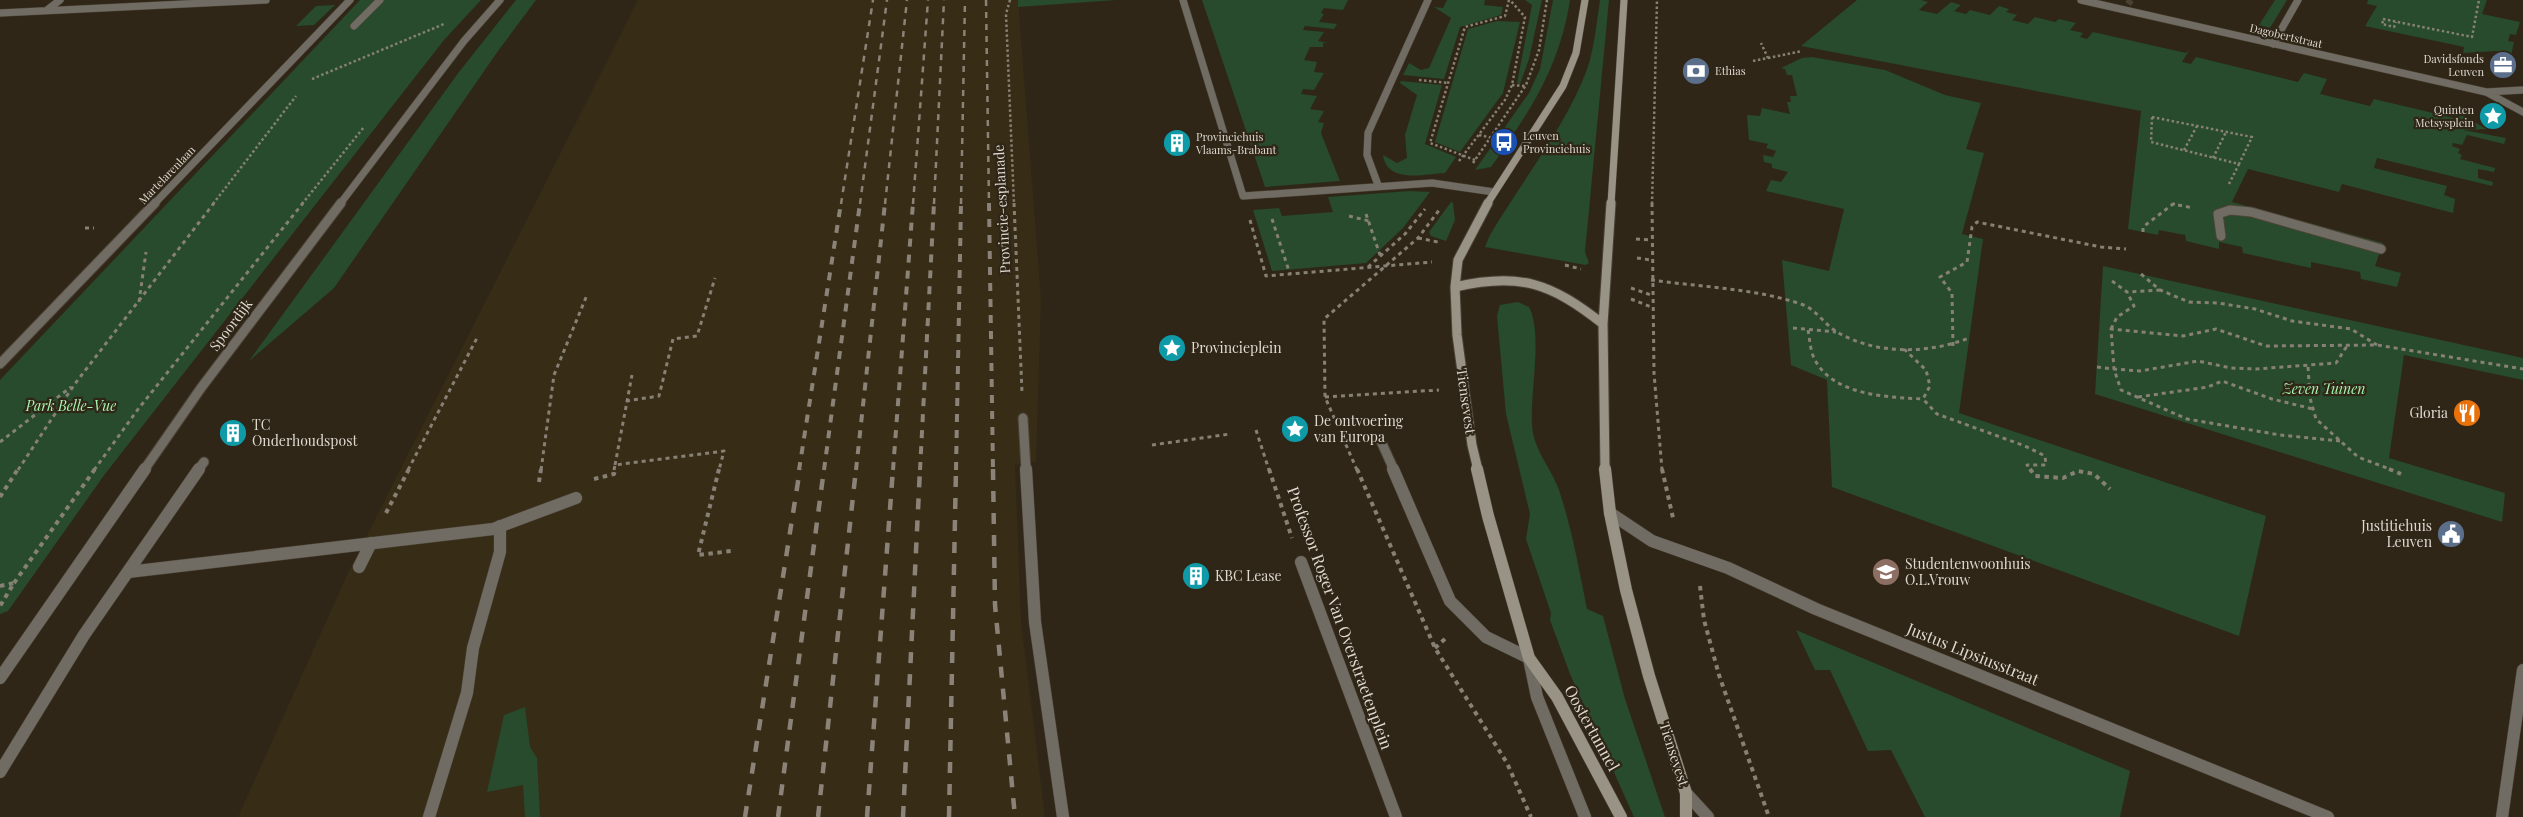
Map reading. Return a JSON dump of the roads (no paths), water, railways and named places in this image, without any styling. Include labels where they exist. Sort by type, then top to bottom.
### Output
[{"type":"main road","name":"Tiensevest","points":[[1529,658],[1488,516],[1472,445],[1457,335],[1456,287],[1458,260],[1494,192],[1563,86],[1578,45],[1585,0]]},
{"type":"main road","name":"Tiensevest","points":[[1624,0],[1604,324],[1605,474],[1610,513],[1626,590],[1649,676],[1686,794]]},
{"type":"main road","points":[[1456,287],[1496,278],[1525,282],[1567,296],[1604,324]]},
{"type":"main road","name":"Oostertunnel","points":[[1529,658],[1557,697],[1621,817]]},
{"type":"main road","points":[[1686,794],[1686,817]]},
{"type":"street","points":[[46,10],[60,0]]},
{"type":"street","points":[[0,13],[266,0]]},
{"type":"street","name":"Martelarenlaan","points":[[0,364],[350,0]]},
{"type":"street","points":[[354,26],[380,0]]},
{"type":"street","name":"Spoordijk","points":[[0,678],[200,388],[464,41],[500,0]]},
{"type":"street","points":[[1183,0],[1243,196],[1378,185],[1458,184],[1494,192]]},
{"type":"street","points":[[1378,185],[1367,155],[1368,133],[1428,0]]},
{"type":"street","name":"Dagobertstraat","points":[[2081,0],[2125,7],[2273,44],[2486,92]]},
{"type":"street","points":[[2273,44],[2298,0]]},
{"type":"street","points":[[2486,92],[2523,90]]},
{"type":"street","points":[[2486,92],[2523,112]]},
{"type":"street","points":[[2221,236],[2218,214],[2230,210],[2251,212],[2381,250]]},
{"type":"street","points":[[1023,418],[1034,622],[1063,817]]},
{"type":"street","points":[[1380,439],[1450,601],[1486,637],[1529,658]]},
{"type":"street","points":[[0,772],[84,634],[204,462]]},
{"type":"street","points":[[128,572],[493,529],[576,498]]},
{"type":"street","name":"Justus Lipsiusstraat","points":[[1610,513],[1640,535],[1728,568],[1816,609],[2328,817]]},
{"type":"street","points":[[429,817],[467,693],[466,675],[489,599],[503,539],[500,526]]},
{"type":"street","points":[[359,566],[370,542]]},
{"type":"street","name":"Professor Roger Van Overstraetenplein","points":[[1301,562],[1396,817]]},
{"type":"street","name":"Tiensevest","points":[[1529,658],[1537,697],[1585,817]]},
{"type":"street","points":[[2502,817],[2523,670]]},
{"type":"street","name":"Tiensevest","points":[[1686,794],[1708,817]]},
{"type":"tunnel","points":[[2128,4],[2131,0]]},
{"type":"railway","points":[[841,204],[873,0]]},
{"type":"railway","points":[[860,204],[887,0]]},
{"type":"railway","points":[[885,204],[907,0]]},
{"type":"railway","points":[[913,204],[928,0]]},
{"type":"railway","points":[[934,204],[944,0]]},
{"type":"railway","points":[[961,204],[965,0]]},
{"type":"railway","points":[[986,0],[989,204]]},
{"type":"railway","points":[[799,470],[841,203]]},
{"type":"railway","points":[[824,470],[860,203]]},
{"type":"railway","points":[[856,470],[885,203]]},
{"type":"railway","points":[[893,470],[913,203]]},
{"type":"railway","points":[[920,470],[934,203]]},
{"type":"railway","points":[[956,470],[961,203]]},
{"type":"railway","points":[[989,203],[993,470]]},
{"type":"railway","points":[[745,817],[800,469]]},
{"type":"railway","points":[[778,817],[824,469]]},
{"type":"railway","points":[[818,817],[856,469]]},
{"type":"railway","points":[[867,817],[893,469]]},
{"type":"railway","points":[[903,817],[920,469]]},
{"type":"railway","points":[[949,817],[956,469]]},
{"type":"railway","points":[[993,469],[995,605],[1015,817]]},
{"type":"place","name":"Davidsfonds Leuven","points":[[2503,65]]},
{"type":"place","name":"Ethias","points":[[1696,71]]},
{"type":"place","name":"Quinten Metsysplein","points":[[2493,116]]},
{"type":"place","name":"Leuven Provinciehuis","points":[[1504,142]]},
{"type":"place","name":"Provinciehuis Vlaams-Brabant","points":[[1177,143]]},
{"type":"place","name":"Provincieplein","points":[[1172,348]]},
{"type":"place","name":"Gloria","points":[[2467,413]]},
{"type":"place","name":"De ontvoering van Europa","points":[[1295,429]]},
{"type":"place","name":"TC Onderhoudspost","points":[[233,433]]},
{"type":"place","name":"Justitiehuis Leuven","points":[[2451,534]]},
{"type":"place","name":"Studentenwoonhuis O.L.Vrouw","points":[[1886,572]]},
{"type":"place","name":"KBC Lease","points":[[1196,576]]},
{"type":"park label","name":"Zeven Tuinen","points":[[2324,389]]},
{"type":"park label","name":"Park Belle-Vue","points":[[71,406]]}]
